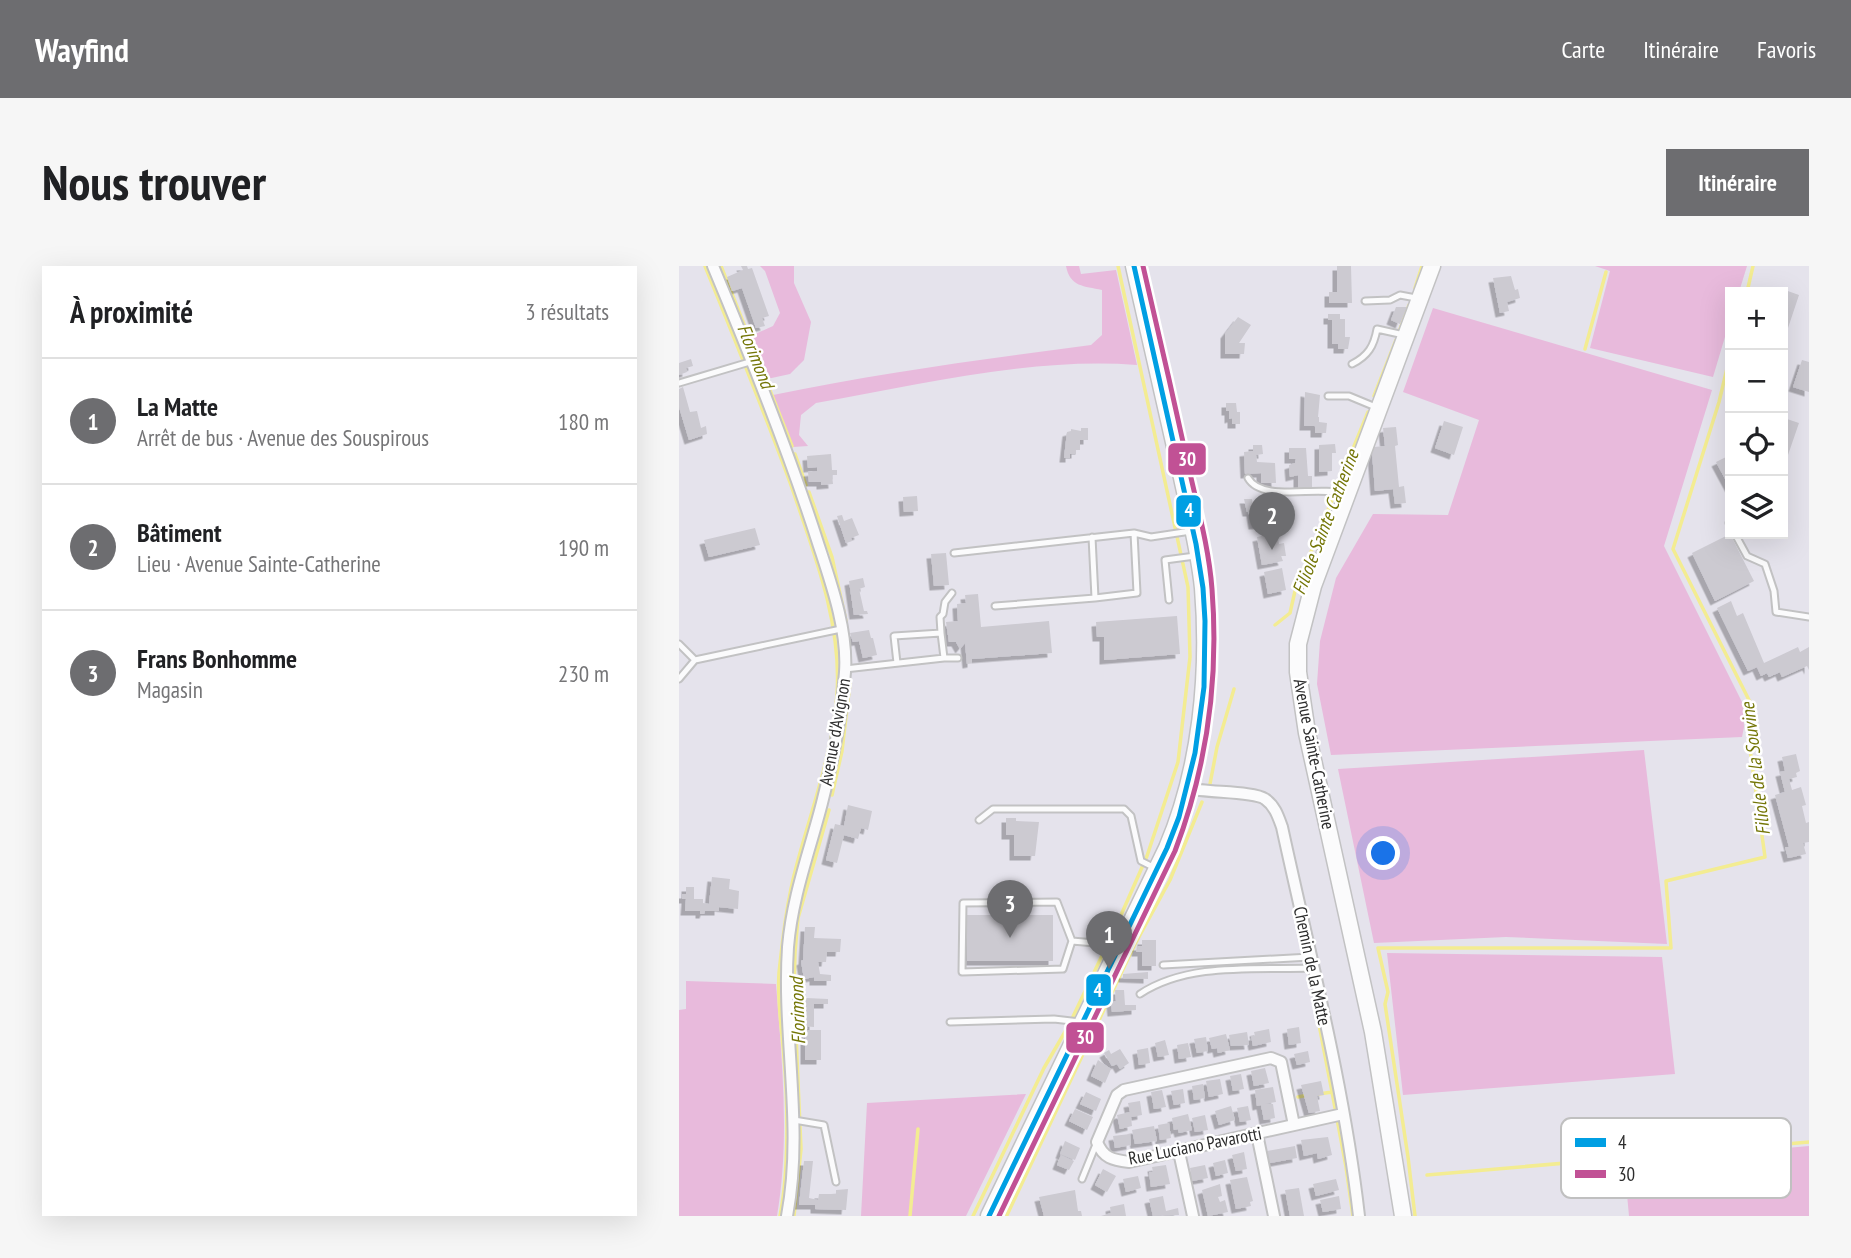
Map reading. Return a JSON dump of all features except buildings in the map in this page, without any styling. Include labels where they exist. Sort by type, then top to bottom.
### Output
[{"type":"main road","points":[[989,1216],[1177,826],[1197,745],[1204,675],[1204,610],[1198,555],[1134,266]]},
{"type":"main road","name":"Avenue Sainte-Catherine","points":[[1403,1216],[1373,1032],[1307,733],[1298,672],[1304,617],[1340,493],[1379,408],[1432,266]]},
{"type":"street","name":"Avenue d'Avignon","points":[[713,266],[753,361],[801,489],[829,579],[841,629],[845,669],[839,726],[823,801],[791,919],[787,984],[795,1165],[787,1216]]},
{"type":"street","name":"Chemin de la Matte","points":[[1188,788],[1260,796],[1276,810],[1312,963],[1343,1114],[1359,1216]]},
{"type":"street","points":[[1097,1142],[1117,1095],[1124,1090],[1271,1058],[1281,1062],[1294,1125]]},
{"type":"street","name":"Rue Luciano Pavarotti","points":[[1097,1142],[1101,1152],[1112,1159],[1129,1161],[1343,1114]]},
{"type":"street","points":[[1257,1134],[1274,1216]]},
{"type":"street","points":[[1179,1152],[1193,1216]]},
{"type":"lane","points":[[1365,301],[1389,300],[1400,295],[1420,299]]},
{"type":"lane","points":[[1352,364],[1366,358],[1375,341],[1377,329],[1406,336]]},
{"type":"lane","points":[[679,383],[753,361]]},
{"type":"lane","points":[[1328,396],[1349,396],[1379,408]]},
{"type":"lane","points":[[1248,478],[1253,486],[1271,490],[1340,493]]},
{"type":"lane","points":[[954,552],[1134,533],[1151,537],[1193,531]]},
{"type":"lane","points":[[995,606],[1137,593],[1134,533]]},
{"type":"lane","points":[[1092,537],[1095,598]]},
{"type":"lane","points":[[1738,539],[1747,556],[1765,564],[1774,591],[1776,612],[1809,617]]},
{"type":"lane","points":[[1169,600],[1165,560],[1198,555]]},
{"type":"lane","points":[[944,658],[940,617],[945,602],[953,593]]},
{"type":"lane","points":[[679,679],[695,660],[841,629]]},
{"type":"lane","points":[[897,663],[894,636],[941,633]]},
{"type":"lane","points":[[679,644],[695,660]]},
{"type":"lane","points":[[845,669],[958,658]]},
{"type":"lane","points":[[979,820],[993,809],[1124,809],[1131,816],[1141,861],[1158,869]]},
{"type":"lane","points":[[1057,902],[1072,941],[1063,969],[961,972],[963,903],[1057,902]]},
{"type":"lane","points":[[1072,941],[1121,945]]},
{"type":"lane","points":[[1163,965],[1312,963]]},
{"type":"lane","points":[[1140,994],[1157,983],[1189,973],[1312,963]]},
{"type":"lane","points":[[950,1022],[1054,1019],[1083,1023]]},
{"type":"lane","points":[[794,1120],[824,1125],[837,1182]]},
{"type":"lane","points":[[1082,1179],[1097,1142]]},
{"type":"shaded area","points":[[760,266],[794,266],[794,283],[811,322],[804,360],[790,374],[767,379],[751,336],[773,326],[780,313],[765,271]]},
{"type":"shaded area","points":[[1066,266],[1079,266],[1081,274],[1116,270],[1137,365],[1057,365],[1017,369],[816,403],[801,415],[799,435],[808,446],[793,447],[773,395],[892,373],[1091,345],[1102,335],[1102,290],[1074,282]]},
{"type":"shaded area","points":[[1595,266],[1747,266],[1741,287],[1725,287],[1725,337],[1713,377],[1590,348],[1610,271]]},
{"type":"shaded area","points":[[1433,308],[1712,390],[1664,546],[1743,704],[1742,737],[1331,755],[1317,684],[1320,641],[1336,578],[1373,514],[1448,515],[1479,420],[1403,392]]},
{"type":"shaded area","points":[[1644,750],[1667,944],[1506,937],[1374,943],[1338,769]]},
{"type":"shaded area","points":[[1387,953],[1662,957],[1675,1074],[1403,1095]]},
{"type":"shaded area","points":[[686,981],[776,984],[784,1129],[777,1216],[679,1216],[679,1010],[686,1009]]},
{"type":"shaded area","points":[[1026,1094],[966,1216],[861,1216],[867,1103]]},
{"type":"shaded area","points":[[1809,1146],[1809,1216],[1629,1216],[1627,1198],[1791,1198],[1791,1148]]},
{"type":"waterway","points":[[705,266],[792,488],[825,589],[835,641],[835,716],[821,780],[794,878],[779,973],[787,1116],[785,1179],[780,1216]]},
{"type":"waterway","name":"Florimond","points":[[721,266],[792,446]]},
{"type":"waterway","points":[[973,1216],[1118,922],[1147,856],[1178,762],[1190,657],[1188,587],[1118,266]]},
{"type":"waterway","name":"Filiole Sainte Catherine","points":[[1415,288],[1422,266]]},
{"type":"waterway","name":"Filiole de la Souvine","points":[[1748,287],[1753,266]]},
{"type":"waterway","points":[[1585,349],[1606,272]]},
{"type":"waterway","name":"Filiole Sainte Catherine","points":[[1400,329],[1409,305]]},
{"type":"waterway","name":"Filiole Sainte Catherine","points":[[1374,396],[1396,340]]},
{"type":"waterway","name":"Filiole de la Souvine","points":[[1415,1216],[1385,1004],[1388,992],[1378,948],[1671,948],[1666,881],[1765,857],[1749,742],[1754,730],[1751,704],[1673,549],[1725,377]]},
{"type":"waterway","name":"Filiole Sainte Catherine","points":[[1275,625],[1290,613],[1295,591],[1368,412]]},
{"type":"waterway","name":"Florimond","points":[[795,454],[806,485]]},
{"type":"waterway","name":"Florimond","points":[[809,492],[832,557],[846,621]]},
{"type":"waterway","name":"Florimond","points":[[832,795],[842,751],[850,683]]},
{"type":"waterway","name":"Filiole Sainte Catherine","points":[[1210,784],[1217,747],[1234,689]]},
{"type":"waterway","name":"Filiole Sainte Catherine","points":[[1007,1215],[1134,946],[1170,880],[1202,802]]},
{"type":"waterway","name":"Florimond","points":[[794,1216],[801,1149],[794,991],[795,952],[798,918],[829,810]]},
{"type":"waterway","name":"Filiole de la Souvine","points":[[1317,1014],[1332,1092],[1319,1094]]},
{"type":"waterway","points":[[1332,1092],[1353,1216]]},
{"type":"waterway","name":"Filiole de la Souvine","points":[[1298,1097],[1308,1095]]},
{"type":"waterway","points":[[910,1216],[918,1129]]},
{"type":"waterway","points":[[1791,1144],[1809,1142]]},
{"type":"waterway","points":[[1427,1175],[1561,1163]]},
{"type":"transit line","name":"4","points":[[989,1216],[1167,848],[1179,817],[1195,753],[1204,687],[1203,588],[1196,544],[1134,266]]},
{"type":"transit line","name":"30","points":[[999,1216],[1175,851],[1203,755],[1214,656],[1212,589],[1199,514],[1143,266]]},
{"type":"place","name":"Bâtiment","points":[[1272,550]]},
{"type":"place","name":"Frans Bonhomme","points":[[1010,938]]},
{"type":"place","name":"La Matte","points":[[1109,969]]}]
